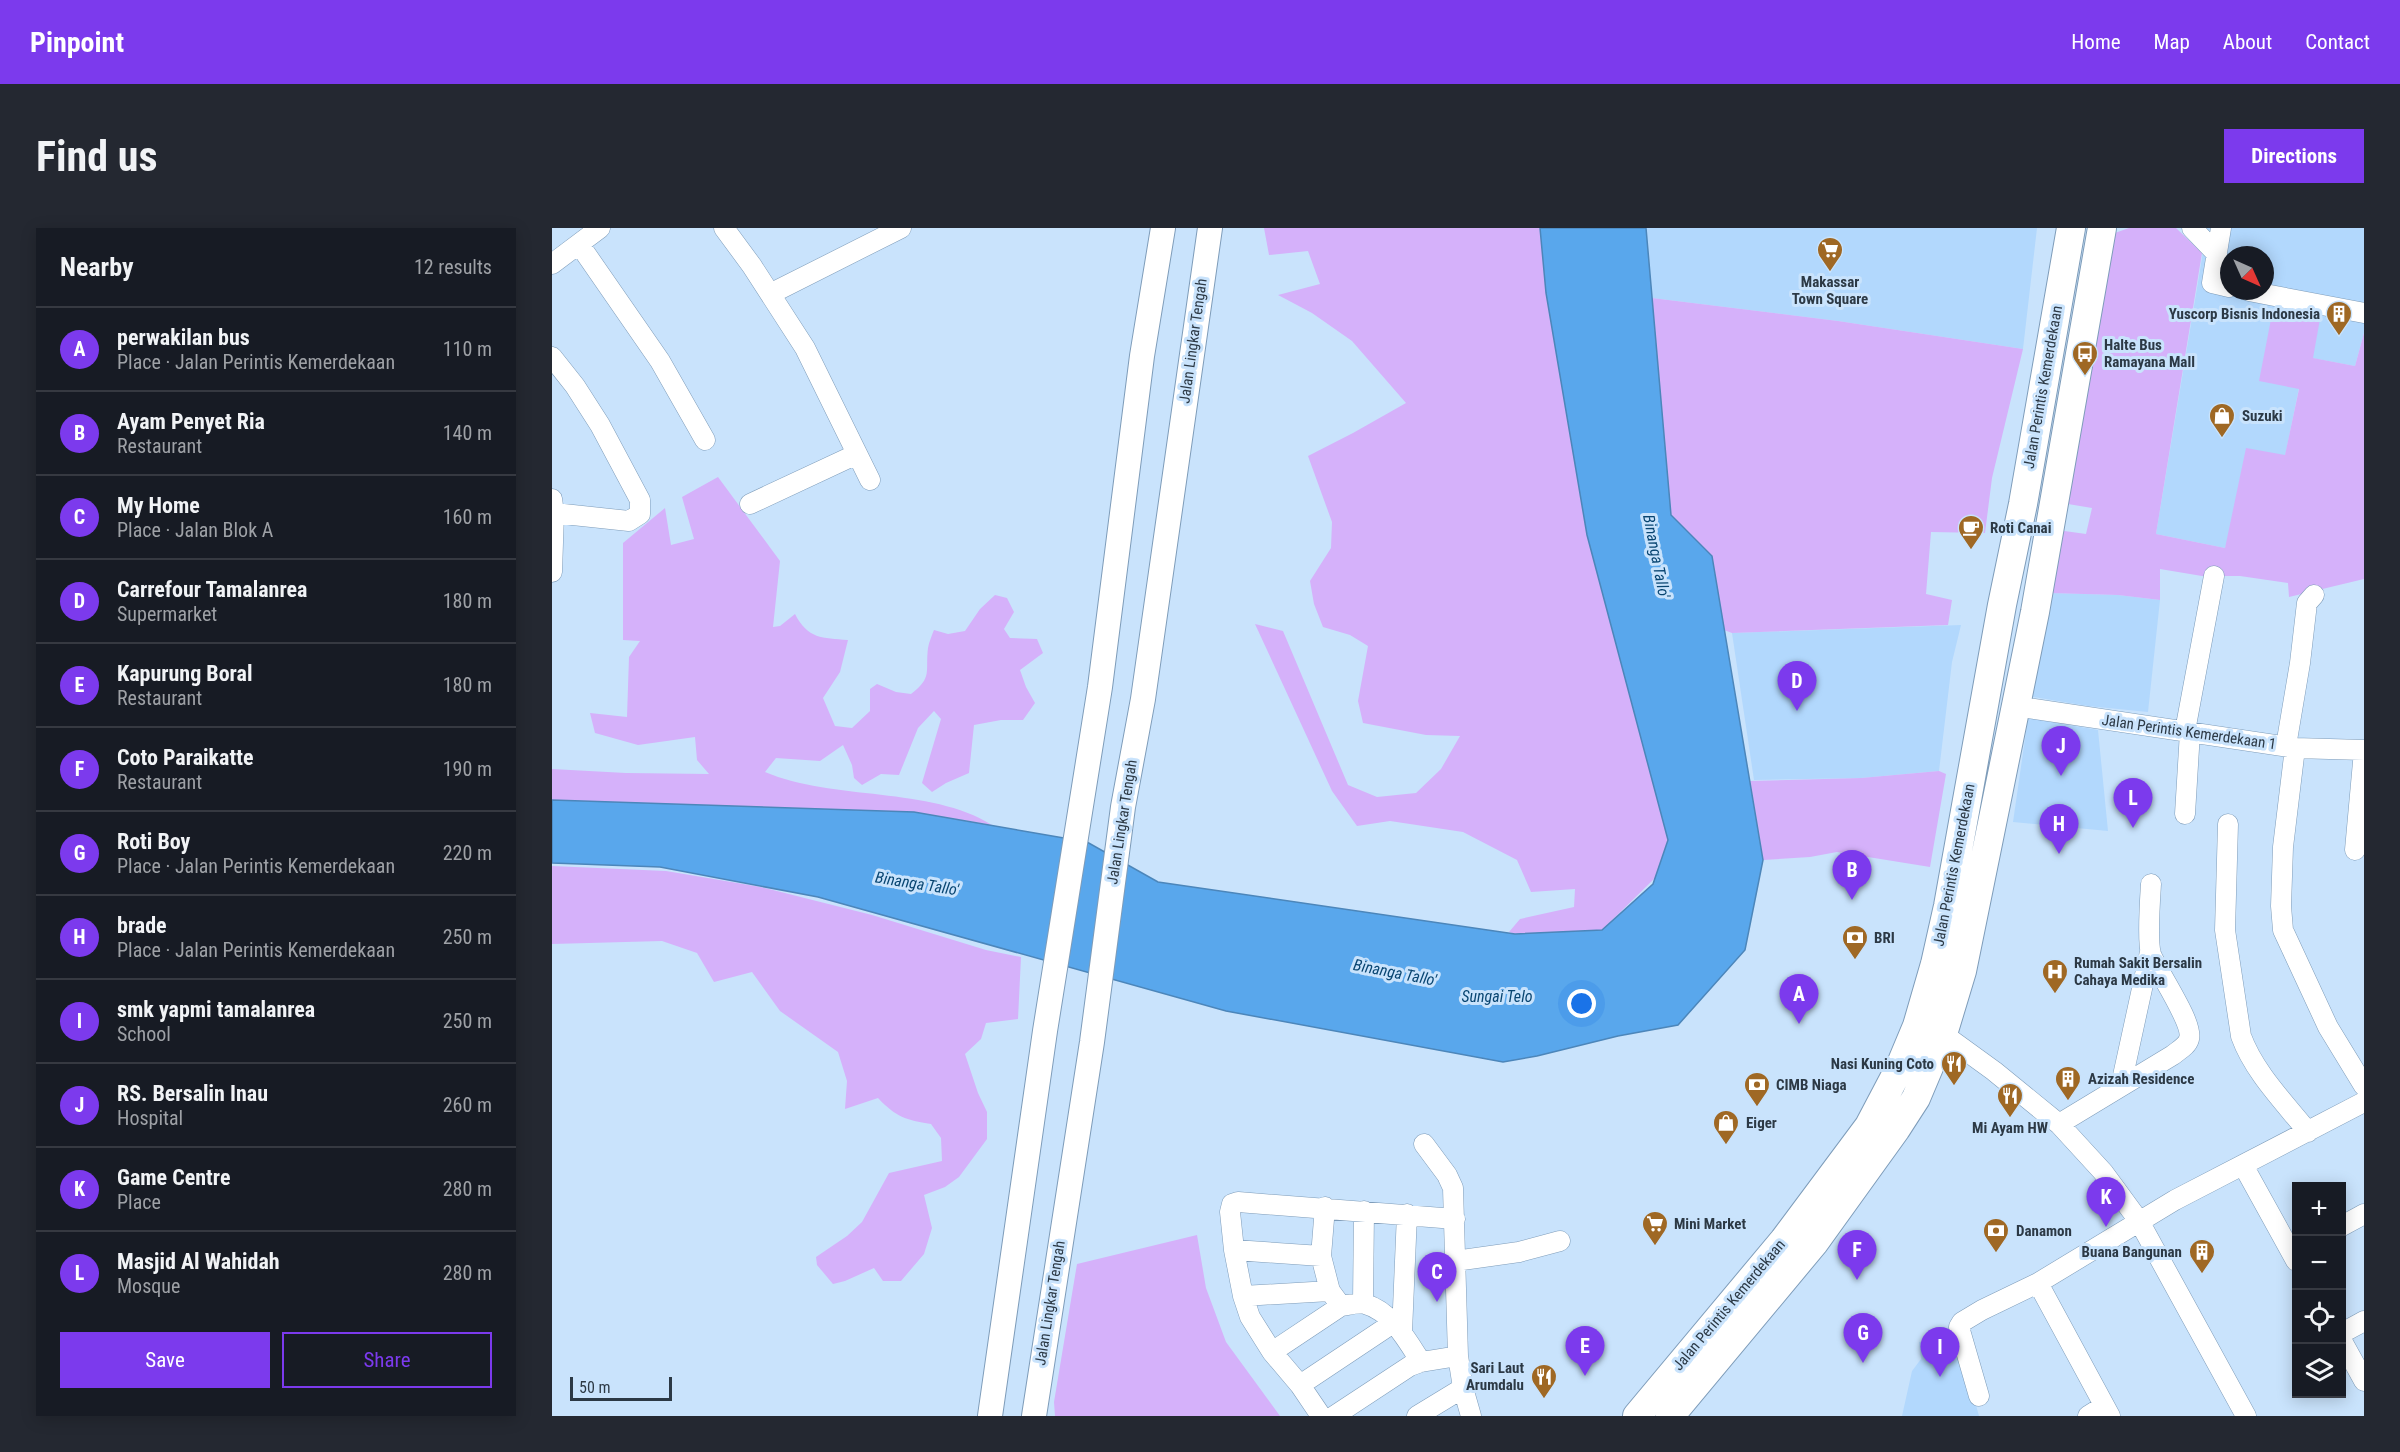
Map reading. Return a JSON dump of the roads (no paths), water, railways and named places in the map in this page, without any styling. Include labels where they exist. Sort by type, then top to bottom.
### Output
[{"type":"highway","name":"Jalan Perintis Kemerdekaan","points":[[1670,1416],[1814,1244],[1916,1098],[1943,1035],[1962,971],[2002,605],[2023,504],[2071,228]]},
{"type":"highway","name":"Jalan Perintis Kemerdekaan","points":[[1637,1416],[1797,1223],[1869,1126],[1899,1069],[1917,1026],[2014,706],[2037,601],[2102,228]]},
{"type":"main road","points":[[990,1416],[1045,1031],[1100,687],[1142,356],[1163,228]]},
{"type":"main road","name":"Jalan Lingkar Tengah","points":[[1034,1416],[1092,1042],[1123,807],[1143,699],[1210,228]]},
{"type":"street","points":[[552,264],[599,228]]},
{"type":"street","points":[[724,228],[805,348],[870,480]]},
{"type":"street","points":[[770,294],[901,228]]},
{"type":"street","points":[[2192,228],[2217,254]]},
{"type":"street","points":[[2220,277],[2217,254],[2221,228]]},
{"type":"street","points":[[579,244],[660,361],[705,440]]},
{"type":"street","points":[[2274,296],[2364,313]]},
{"type":"street","points":[[552,357],[575,386],[600,425],[633,485],[641,508],[640,514],[628,521],[553,506],[552,572]]},
{"type":"street","points":[[750,504],[857,454]]},
{"type":"street","points":[[2185,814],[2188,732],[2214,576]]},
{"type":"street","points":[[2314,595],[2307,603],[2290,747],[2281,899],[2283,930],[2328,1027],[2364,1086]]},
{"type":"street","name":"Jalan Perintis Kemerdekaan 1","points":[[2014,706],[2290,747],[2364,751]]},
{"type":"street","points":[[2355,850],[2364,751]]},
{"type":"street","points":[[2228,824],[2225,930],[2241,1035],[2259,1071],[2308,1132]]},
{"type":"street","points":[[2121,1085],[2150,952],[2151,884]]},
{"type":"street","points":[[2059,1124],[2173,1055],[2186,1044],[2190,1035],[2177,1003],[2150,952]]},
{"type":"street","points":[[1943,1035],[1994,1071],[2059,1124],[2103,1172],[2139,1221],[2247,1416]]},
{"type":"street","points":[[1979,1396],[1960,1324],[1982,1310],[2038,1283],[2139,1221],[2364,1102]]},
{"type":"street","points":[[1424,1144],[1451,1182],[1455,1219],[1458,1356],[1463,1388],[1471,1416]]},
{"type":"street","points":[[2243,1165],[2292,1249]]},
{"type":"street","points":[[1321,1416],[1300,1385],[1272,1352],[1250,1317],[1243,1296],[1234,1250],[1230,1212],[1235,1202],[1364,1210],[1455,1219]]},
{"type":"street","points":[[1325,1207],[1321,1256],[1336,1299]]},
{"type":"street","points":[[1363,1303],[1364,1210]]},
{"type":"street","points":[[1397,1328],[1407,1214]]},
{"type":"street","points":[[2346,1224],[2364,1214]]},
{"type":"street","points":[[1455,1261],[1509,1254],[1560,1241]]},
{"type":"street","points":[[1234,1250],[1321,1256]]},
{"type":"street","points":[[2038,1283],[2101,1413]]},
{"type":"street","points":[[1243,1296],[1296,1294],[1363,1303],[1381,1311],[1397,1328],[1421,1362]]},
{"type":"street","points":[[1296,1294],[1316,1323]]},
{"type":"street","points":[[1272,1352],[1316,1323],[1336,1299]]},
{"type":"street","points":[[2346,1332],[2364,1321]]},
{"type":"street","points":[[1300,1385],[1397,1328]]},
{"type":"street","points":[[2344,1344],[2364,1381]]},
{"type":"street","points":[[1334,1416],[1389,1379],[1421,1362],[1458,1356]]},
{"type":"street","points":[[1417,1416],[1463,1388]]},
{"type":"water","name":"Sungai Telo","points":[[1540,228],[1646,228],[1671,515],[1712,556],[1763,860],[1745,950],[1678,1025],[1503,1062],[1226,1011],[818,897],[660,867],[552,863],[552,800],[914,812],[1087,842],[1158,882],[1515,934],[1602,930],[1653,884],[1668,840],[1587,535],[1546,293]]},
{"type":"place","name":"Makassar Town Square","points":[[1830,273]]},
{"type":"place","name":"Yuscorp Bisnis Indonesia","points":[[2339,337]]},
{"type":"place","name":"Halte Bus Ramayana Mall","points":[[2085,377]]},
{"type":"place","name":"Suzuki","points":[[2222,439]]},
{"type":"place","name":"Roti Canai","points":[[1971,551]]},
{"type":"place","name":"Carrefour Tamalanrea","points":[[1797,711]]},
{"type":"place","name":"RS. Bersalin Inau","points":[[2061,776]]},
{"type":"place","name":"Masjid Al Wahidah","points":[[2133,828]]},
{"type":"place","name":"brade","points":[[2059,854]]},
{"type":"place","name":"Ayam Penyet Ria","points":[[1852,900]]},
{"type":"place","name":"BRI","points":[[1855,961]]},
{"type":"place","name":"Rumah Sakit Bersalin Cahaya Medika","points":[[2055,995]]},
{"type":"place","name":"perwakilan bus","points":[[1799,1024]]},
{"type":"place","name":"Nasi Kuning Coto","points":[[1954,1087]]},
{"type":"place","name":"Azizah Residence","points":[[2068,1102]]},
{"type":"place","name":"CIMB Niaga","points":[[1757,1108]]},
{"type":"place","name":"Mi Ayam HW","points":[[2010,1119]]},
{"type":"place","name":"Eiger","points":[[1726,1146]]},
{"type":"place","name":"Game Centre","points":[[2106,1227]]},
{"type":"place","name":"Mini Market","points":[[1655,1247]]},
{"type":"place","name":"Danamon","points":[[1996,1254]]},
{"type":"place","name":"Buana Bangunan","points":[[2202,1275]]},
{"type":"place","name":"Coto Paraikatte","points":[[1857,1280]]},
{"type":"place","name":"My Home","points":[[1437,1302]]},
{"type":"place","name":"Roti Boy","points":[[1863,1363]]},
{"type":"place","name":"Kapurung Boral","points":[[1585,1376]]},
{"type":"place","name":"smk yapmi tamalanrea","points":[[1940,1377]]},
{"type":"place","name":"Sari Laut Arumdalu","points":[[1544,1400]]},
{"type":"water label","name":"Binanga Tallo'","points":[[1657,556]]},
{"type":"water label","name":"Binanga Tallo'","points":[[917,883]]},
{"type":"water label","name":"Binanga Tallo'","points":[[1395,972]]}]
